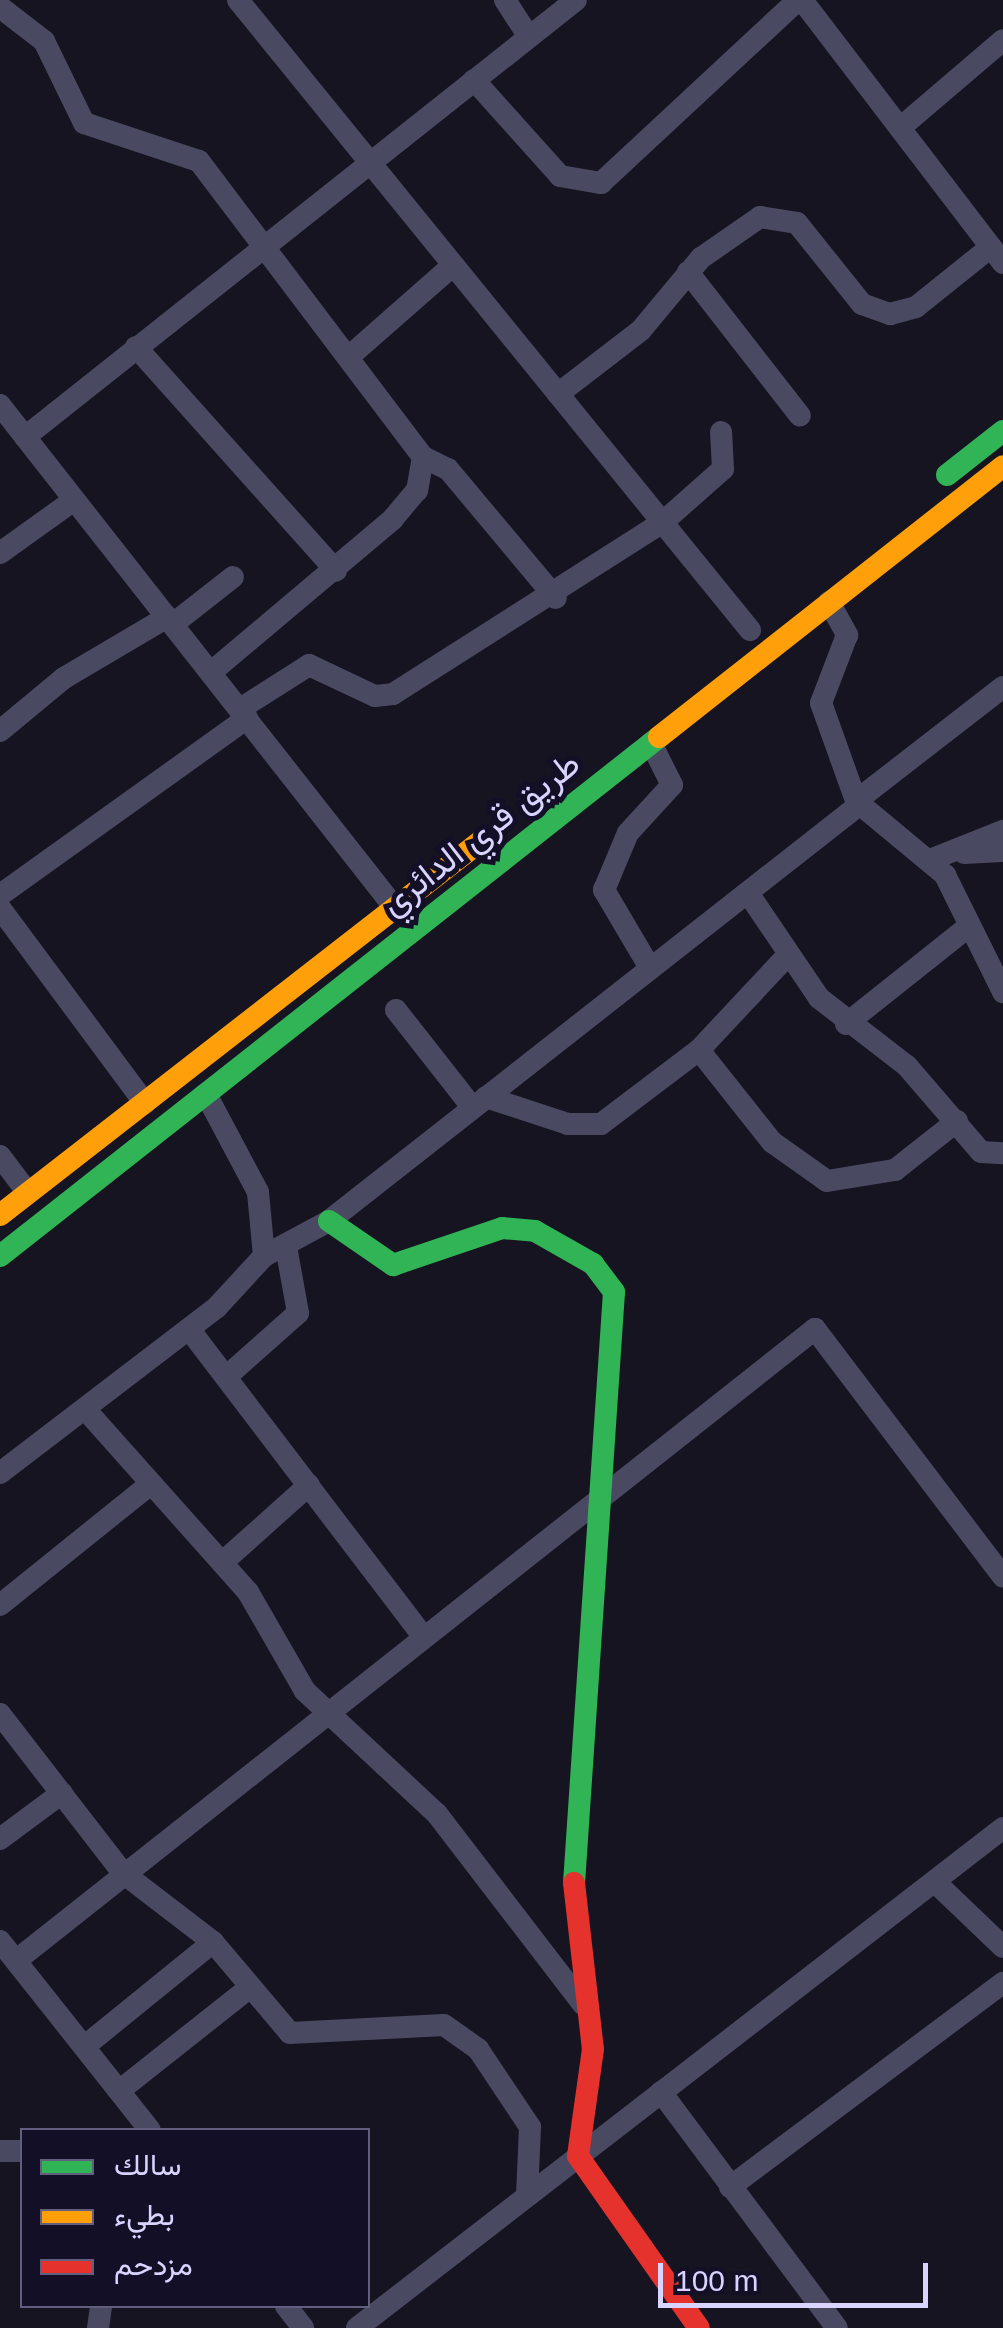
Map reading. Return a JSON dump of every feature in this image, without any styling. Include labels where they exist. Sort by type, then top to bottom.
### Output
[{"type":"main road","points":[[928,489],[1003,431]]},
{"type":"main road","name":"طريق قري الدائري","points":[[0,1256],[1003,466]]},
{"type":"main road","name":"طريق قري الدائري","points":[[0,1215],[503,824]]},
{"type":"main road","points":[[329,1221],[393,1264],[502,1228],[535,1231],[592,1264],[614,1292],[617,1318],[594,1504],[572,1861],[592,2096],[578,2156],[699,2328]]},
{"type":"street","points":[[238,0],[451,267],[750,630]]},
{"type":"street","points":[[505,0],[529,37]]},
{"type":"street","points":[[25,437],[261,244],[576,0]]},
{"type":"street","points":[[474,80],[560,176],[601,183],[800,0],[999,257],[916,307],[890,314],[862,304],[797,223],[779,215],[751,222],[688,272],[641,330],[558,394]]},
{"type":"street","points":[[0,7],[44,41],[75,116],[186,152],[352,354],[423,458],[448,469],[556,598]]},
{"type":"street","points":[[900,128],[1003,40]]},
{"type":"street","points":[[352,354],[451,267]]},
{"type":"street","points":[[688,272],[800,416]]},
{"type":"street","points":[[136,347],[336,571]]},
{"type":"street","points":[[0,405],[395,908]]},
{"type":"street","points":[[0,895],[309,665],[375,696],[393,694],[448,652],[556,598],[663,522],[723,469],[721,432]]},
{"type":"street","points":[[210,672],[336,571],[417,490],[423,458]]},
{"type":"street","points":[[0,553],[74,500]]},
{"type":"street","points":[[0,731],[48,688],[170,620],[233,576]]},
{"type":"street","points":[[829,602],[846,635],[822,703],[858,803],[940,857],[968,927],[1003,992]]},
{"type":"street","points":[[0,1473],[189,1329],[264,1256],[329,1221],[748,893],[1003,687]]},
{"type":"street","points":[[650,968],[604,890],[628,833],[672,784],[651,742]]},
{"type":"street","points":[[940,857],[1003,831]]},
{"type":"street","points":[[940,857],[1003,851]]},
{"type":"street","points":[[748,893],[786,957],[846,1024],[907,1066],[981,1152],[1003,1153]]},
{"type":"street","points":[[0,908],[145,1102]]},
{"type":"street","points":[[846,1024],[968,927]]},
{"type":"street","points":[[396,1010],[479,1102],[568,1124],[602,1124],[699,1050],[786,957]]},
{"type":"street","points":[[699,1050],[772,1142],[827,1181],[895,1170],[957,1121]]},
{"type":"street","points":[[206,1094],[258,1192],[264,1256]]},
{"type":"street","points":[[0,1156],[28,1193]]},
{"type":"street","points":[[226,1377],[298,1314],[286,1246]]},
{"type":"street","points":[[189,1329],[421,1633]]},
{"type":"street","points":[[18,1959],[421,1633],[594,1504],[815,1329],[1003,1576]]},
{"type":"street","points":[[85,1409],[149,1484],[224,1562],[324,1712],[437,1814],[583,2004]]},
{"type":"street","points":[[0,1605],[149,1484]]},
{"type":"street","points":[[224,1562],[309,1485]]},
{"type":"street","points":[[0,1714],[123,1873],[212,1942],[290,2033],[444,2025],[478,2049],[530,2127],[527,2196]]},
{"type":"street","points":[[0,1840],[62,1794]]},
{"type":"street","points":[[357,2328],[1003,1828]]},
{"type":"street","points":[[935,1882],[1003,1947]]},
{"type":"street","points":[[0,1941],[148,2128]]},
{"type":"street","points":[[85,2046],[212,1942]]},
{"type":"street","points":[[730,2187],[1003,1983]]},
{"type":"street","points":[[119,2091],[250,1987]]},
{"type":"street","points":[[661,2092],[837,2328]]},
{"type":"street","points":[[288,2308],[303,2328]]},
{"type":"traffic: fast","points":[[947,475],[1003,431]]},
{"type":"traffic: fast","points":[[0,1256],[659,737]]},
{"type":"traffic: fast","points":[[329,1221],[393,1265],[502,1228],[535,1231],[593,1264],[614,1292],[574,1883]]},
{"type":"traffic: slow","points":[[659,737],[1003,466]]},
{"type":"traffic: slow","points":[[0,1215],[481,841]]},
{"type":"traffic: jam","points":[[574,1883],[593,2049],[578,2156],[699,2328]]}]
